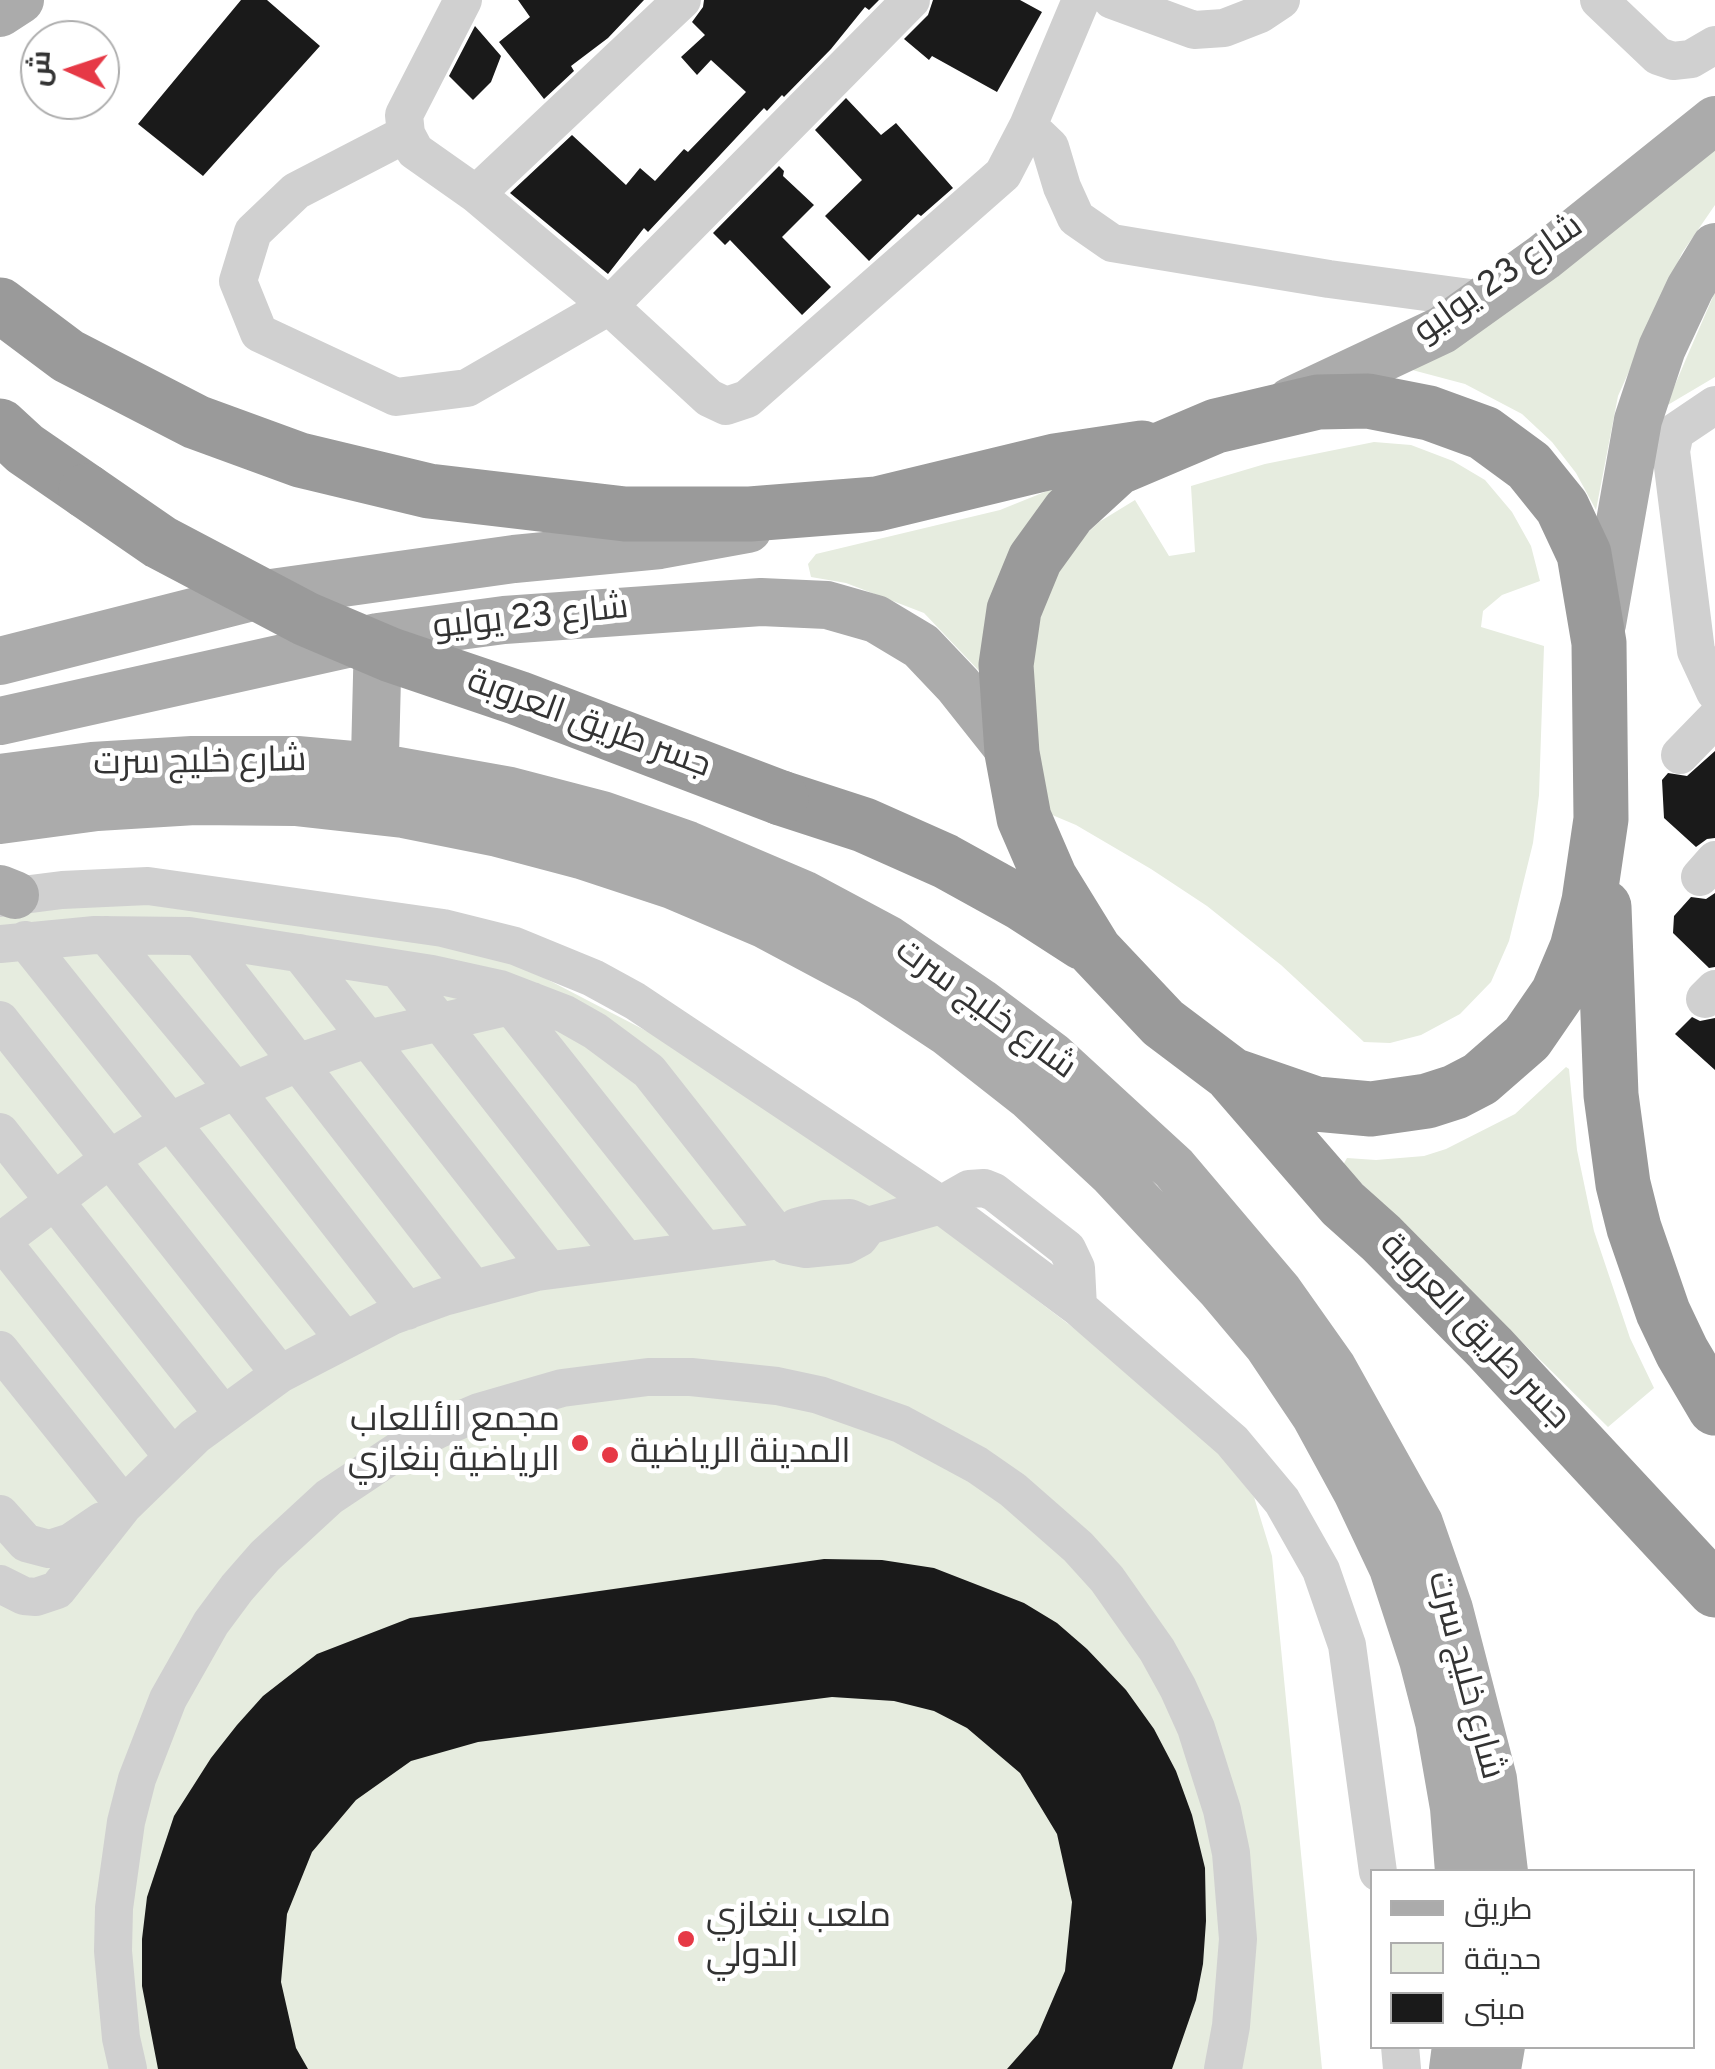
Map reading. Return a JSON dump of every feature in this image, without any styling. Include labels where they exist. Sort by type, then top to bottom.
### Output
[{"type":"highway","points":[[0,305],[68,356],[196,422],[300,460],[429,491],[625,514],[688,516],[819,510],[877,504],[1055,461],[1164,445]]},
{"type":"highway","points":[[1601,819],[1589,902],[1569,970],[1546,1014],[1526,1038],[1480,1079],[1428,1101],[1371,1109],[1316,1104],[1232,1075],[1163,1023],[1095,951],[1036,849],[1020,802],[1012,753],[1006,665],[1014,610],[1034,559],[1069,512],[1117,468],[1216,426],[1318,402],[1368,402],[1458,421],[1509,450],[1547,486],[1584,554],[1599,642],[1611,1095],[1623,1184],[1663,1312],[1715,1408]]},
{"type":"highway","name":"جسر طريق العروبة","points":[[0,426],[25,449],[160,542],[306,619],[391,655],[864,826],[945,861],[1022,903],[1095,951]]},
{"type":"highway","name":"جسر طريق العروبة","points":[[1232,1075],[1343,1204],[1382,1238],[1490,1348],[1715,1590]]},
{"type":"main road","points":[[0,13],[20,0]]},
{"type":"main road","name":"شارع 23 يوليو","points":[[1267,412],[1442,330],[1544,257],[1715,120]]},
{"type":"main road","points":[[1599,642],[1638,420],[1662,348],[1690,288],[1715,247]]},
{"type":"main road","name":"شارع 23 يوليو","points":[[0,661],[264,594],[514,560],[660,546],[764,526],[819,510]]},
{"type":"main road","name":"شارع 23 يوليو","points":[[0,720],[378,637],[504,620],[761,602],[828,605],[876,619],[921,646],[1012,753]]},
{"type":"main road","points":[[374,788],[378,637]]},
{"type":"main road","name":"شارع خليج سرت","points":[[0,778],[92,766],[192,760],[297,760],[498,833],[672,885],[766,925],[869,980],[949,1033],[1028,1095],[1113,1174],[1268,1345],[1314,1415],[1358,1492],[1393,1568],[1423,1660],[1454,1808],[1459,1869]]},
{"type":"main road","name":"شارع خليج سرت","points":[[0,820],[97,806],[195,801],[294,802],[374,788],[510,791],[602,815],[688,845],[803,894],[889,940],[980,1002],[1052,1056],[1146,1140],[1212,1209],[1279,1292],[1332,1367],[1419,1523],[1450,1608],[1493,1779],[1504,1869]]},
{"type":"street","points":[[463,0],[404,115],[406,134],[415,150],[476,194],[609,306],[709,398],[726,406],[747,399],[1002,174],[1028,126],[1081,0]]},
{"type":"street","points":[[476,194],[682,0]]},
{"type":"street","points":[[406,134],[296,191],[252,232],[238,282],[259,333],[396,397],[466,388],[609,306],[911,0]]},
{"type":"street","points":[[1112,0],[1194,30],[1224,28],[1260,14],[1281,0]]},
{"type":"street","points":[[1599,0],[1658,56],[1673,61],[1691,59],[1715,46]]},
{"type":"street","points":[[1028,126],[1050,147],[1076,218],[1112,242],[1330,279],[1485,300]]},
{"type":"street","points":[[1715,406],[1682,425],[1672,441],[1700,550],[1696,651],[1715,692]]},
{"type":"street","points":[[1680,756],[1715,719]]},
{"type":"street","points":[[8,913],[148,886],[443,928],[514,946],[593,978],[635,1001],[941,1206],[1078,1307],[1232,1440],[1304,1535],[1336,1607],[1347,1645],[1378,1869]]},
{"type":"street","points":[[8,913],[106,934],[201,938],[466,980],[595,1031],[649,1071],[781,1240],[799,1249],[852,1242],[868,1226],[941,1206]]},
{"type":"street","points":[[8,913],[169,1122],[344,1339]]},
{"type":"street","points":[[106,934],[235,1090],[407,1311]]},
{"type":"street","points":[[201,938],[472,1288]]},
{"type":"street","points":[[300,953],[549,1270]]},
{"type":"street","points":[[398,969],[624,1258]]},
{"type":"street","points":[[173,1457],[1,1240],[111,1158],[169,1122],[235,1090],[300,1062],[367,1040],[522,1003]]},
{"type":"street","points":[[522,1003],[704,1249]]},
{"type":"street","points":[[0,1020],[280,1374]]},
{"type":"street","points":[[0,1132],[223,1414]]},
{"type":"street","points":[[0,1584],[24,1596],[36,1597],[56,1590],[124,1505],[223,1414],[280,1374],[407,1311],[472,1288],[549,1270],[781,1240]]},
{"type":"street","points":[[0,1350],[124,1505]]},
{"type":"street","points":[[128,2069],[113,1951],[114,1908],[126,1822],[137,1779],[168,1698],[203,1636],[237,1588],[286,1535],[329,1497],[388,1456],[439,1429],[562,1388],[648,1377],[692,1377],[777,1386],[820,1396],[901,1424],[940,1443],[977,1465],[1046,1517],[1115,1590],[1178,1688],[1206,1755],[1222,1810],[1238,1939],[1223,2069]]},
{"type":"street","points":[[6,1534],[37,1548],[60,1547],[124,1505]]},
{"type":"green space","points":[[1715,143],[1715,205],[1682,253],[1618,396],[1596,510],[1576,473],[1552,442],[1522,414],[1465,384],[1401,367]]},
{"type":"green space","points":[[1715,292],[1715,377],[1666,406],[1686,359]]},
{"type":"green space","points":[[1374,442],[1411,445],[1453,461],[1485,480],[1512,512],[1531,546],[1540,581],[1502,595],[1483,611],[1481,627],[1544,646],[1539,795],[1533,843],[1509,941],[1491,982],[1460,1014],[1421,1035],[1390,1043],[1364,1042],[1281,965],[1207,906],[1076,825],[1038,809],[1029,698],[1041,597],[1068,551],[1099,522],[1135,500],[1169,556],[1195,552],[1191,486],[1265,464]]},
{"type":"green space","points":[[1052,489],[1060,490],[983,675],[924,613],[846,583],[811,577],[808,564],[816,554],[1000,510]]},
{"type":"green space","name":"المدينة الرياضية","points":[[143,901],[483,946],[760,1090],[1187,1414],[1254,1497],[1272,1556],[1322,2069],[0,2069],[0,913]]},
{"type":"green space","points":[[1566,1067],[1577,1150],[1594,1231],[1630,1338],[1654,1388],[1608,1427],[1343,1165],[1347,1158],[1424,1156],[1446,1149],[1515,1114]]},
{"type":"building","points":[[241,0],[267,0],[320,46],[203,176],[138,124]]},
{"type":"building","points":[[518,0],[644,0],[608,38],[571,66],[574,71],[544,99],[499,42],[530,17]]},
{"type":"building","points":[[704,0],[879,0],[869,10],[865,7],[784,97],[767,111],[764,108],[648,232],[644,228],[608,274],[510,193],[572,135],[626,185],[640,168],[655,181],[684,149],[688,152],[746,92],[711,60],[697,75],[681,57],[705,35],[692,22]]},
{"type":"building","points":[[933,0],[1020,0],[1042,12],[997,92],[932,56],[929,60],[904,39],[928,15]]},
{"type":"building","points":[[475,26],[501,56],[491,82],[473,100],[449,76]]},
{"type":"building","points":[[846,98],[881,135],[896,123],[953,188],[921,216],[918,214],[869,261],[825,216],[862,180],[815,130]]},
{"type":"building","points":[[779,166],[783,176],[814,205],[782,237],[831,287],[802,315],[730,240],[725,245],[713,233]]},
{"type":"building","points":[[1715,751],[1715,838],[1696,847],[1664,818],[1662,780],[1668,773],[1687,776]]},
{"type":"building","points":[[1715,893],[1715,967],[1709,968],[1673,933],[1674,916],[1691,897],[1706,899]]},
{"type":"building","points":[[1692,1017],[1700,1021],[1715,1018],[1715,1070],[1675,1034]]},
{"type":"building","points":[[824,1559],[882,1560],[934,1568],[1024,1603],[1057,1623],[1087,1649],[1126,1690],[1154,1729],[1176,1771],[1205,1868],[1203,1964],[1196,2000],[1172,2069],[1007,2069],[1038,2034],[1065,1971],[1072,1902],[1057,1834],[1020,1773],[967,1728],[934,1711],[894,1701],[832,1697],[478,1742],[411,1761],[356,1800],[312,1852],[287,1914],[281,1982],[296,2048],[308,2069],[158,2069],[142,1986],[142,1939],[147,1897],[174,1816],[237,1725],[263,1696],[317,1654],[410,1618]]},
{"type":"place","name":"مجمع الأللعاب الرياضية بنغازي","points":[[580,1443]]},
{"type":"place","name":"المدينة الرياضية","points":[[610,1455]]},
{"type":"place","name":"ملعب بنغازي الدولي","points":[[686,1939]]}]
